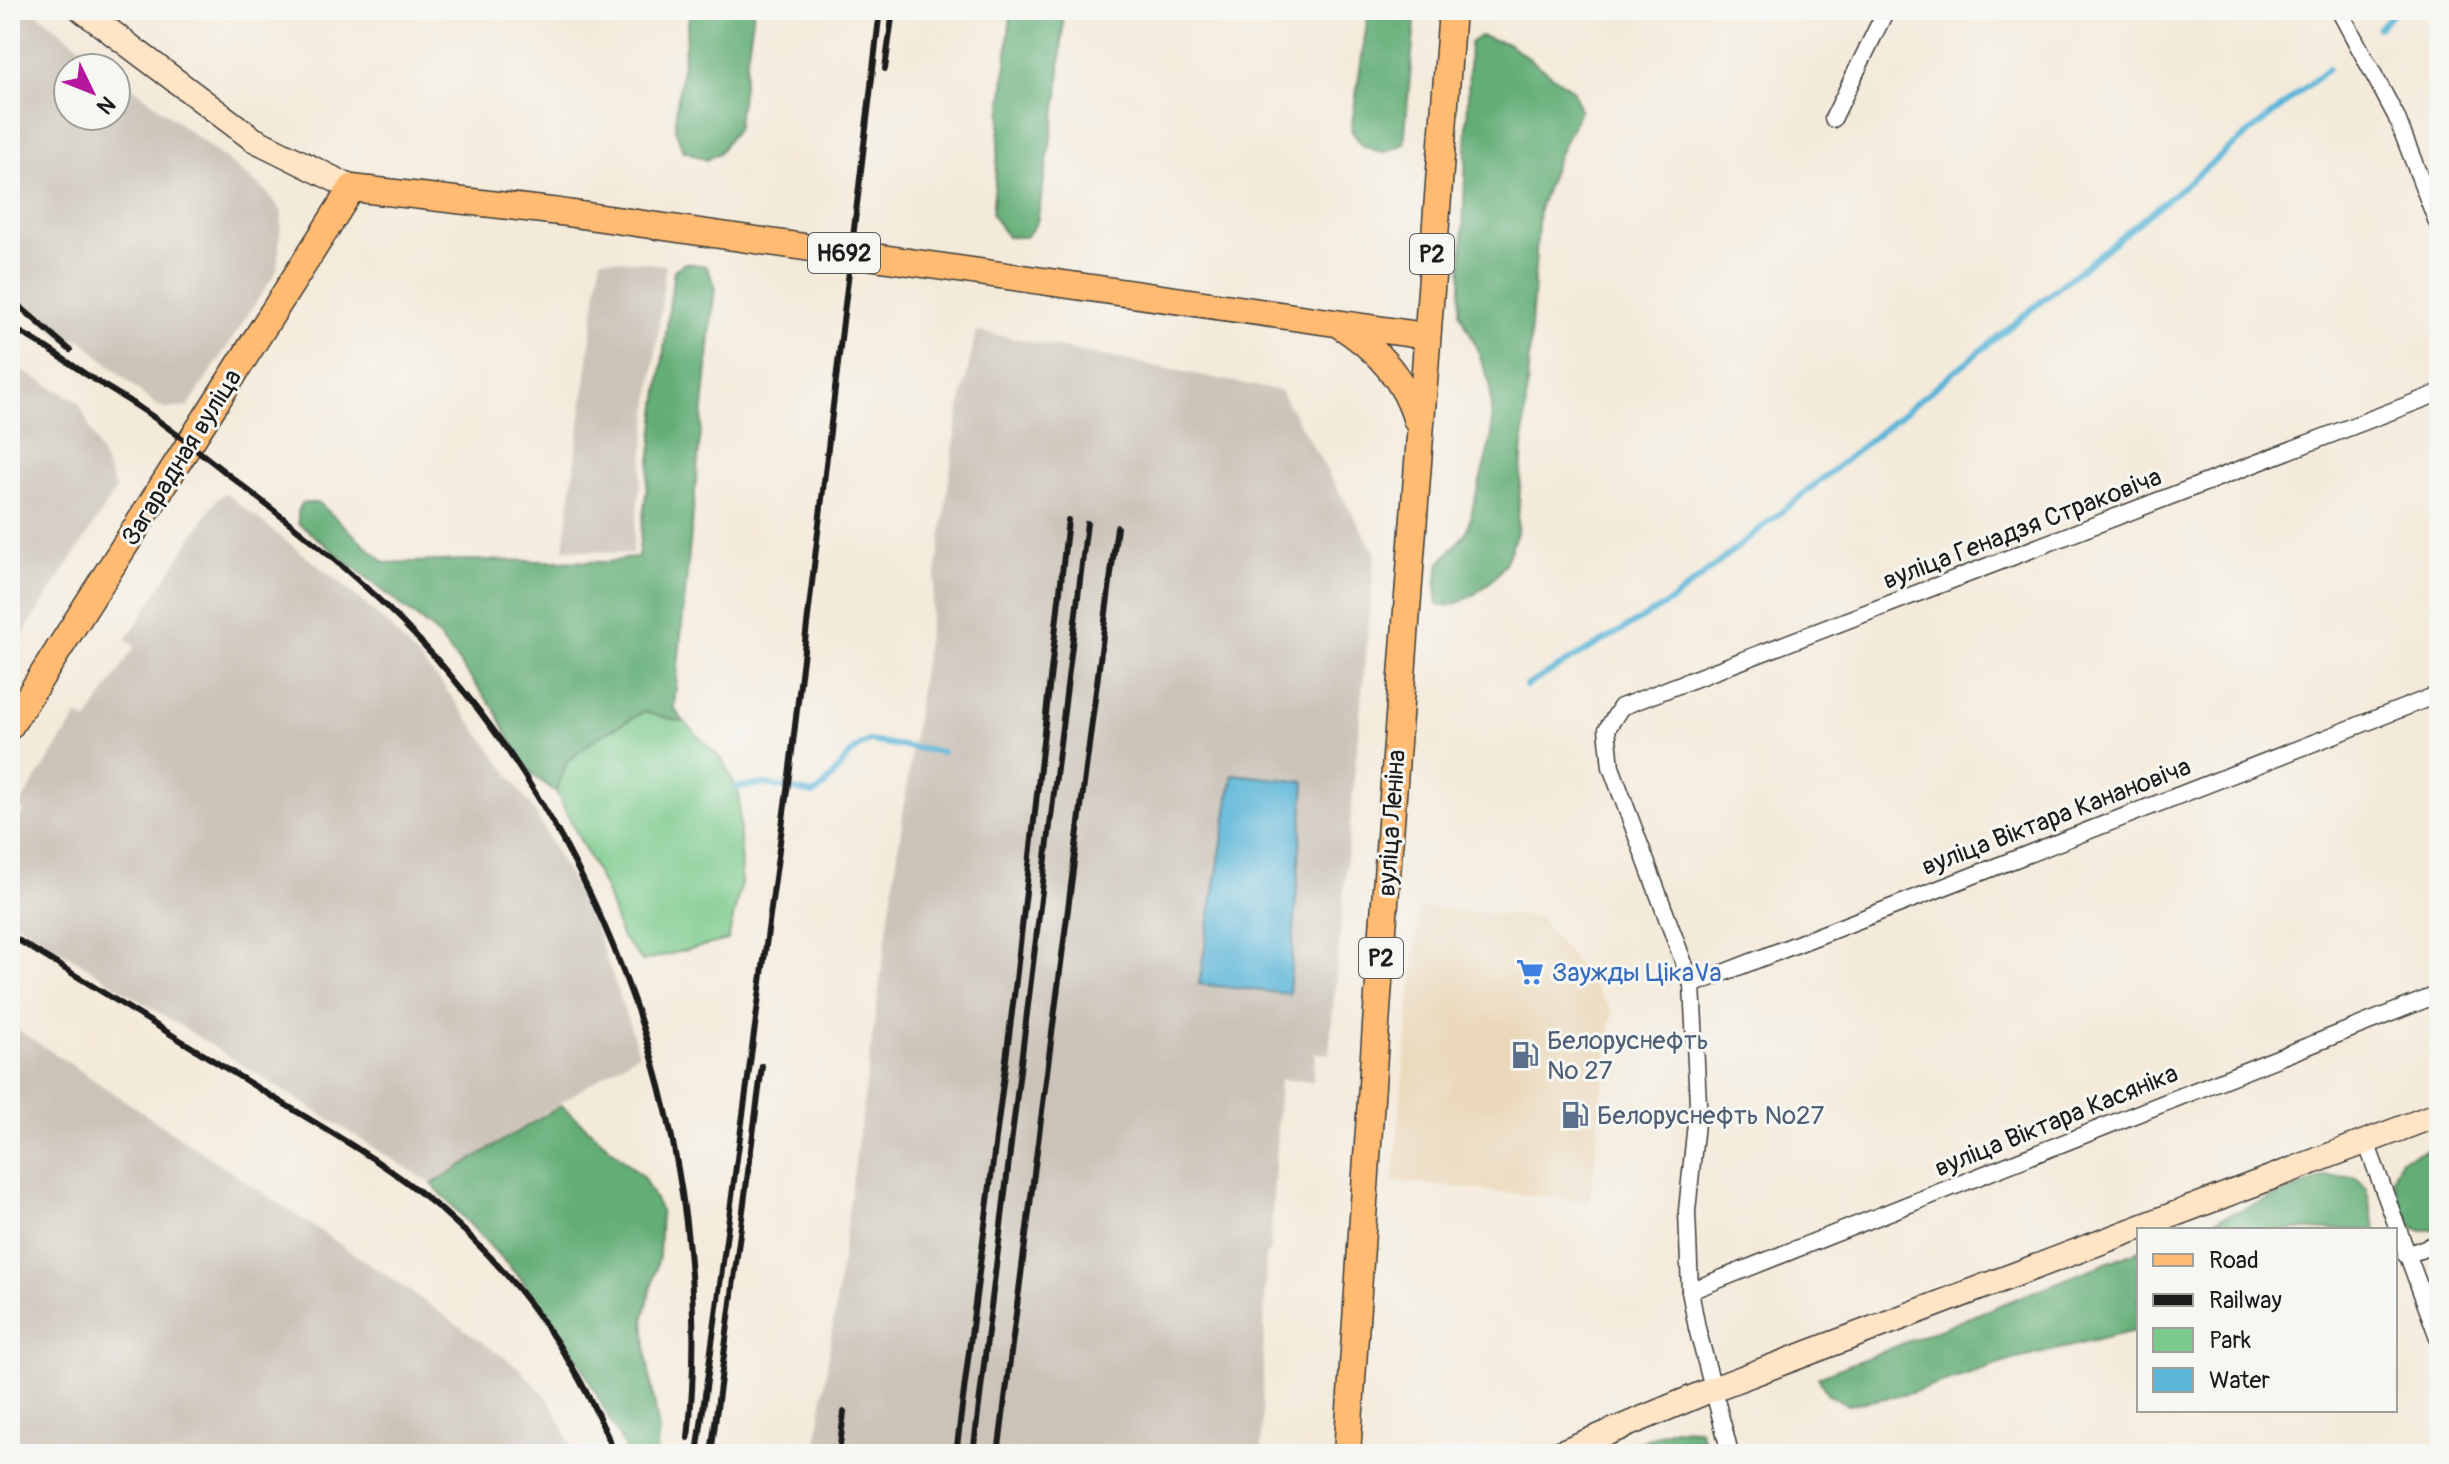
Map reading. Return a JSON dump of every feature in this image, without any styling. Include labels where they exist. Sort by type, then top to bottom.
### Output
[{"type":"main road","name":"Р2","points":[[1426,336],[1452,10]]},
{"type":"main road","name":"Н692","points":[[352,188],[560,212],[1426,336]]},
{"type":"main road","name":"Загарадная вуліца","points":[[10,726],[352,188]]},
{"type":"main road","points":[[1335,322],[1385,362],[1408,397],[1420,430]]},
{"type":"main road","name":"вуліца Леніна","points":[[1347,1454],[1426,336]]},
{"type":"street","name":"Н692","points":[[82,10],[253,139],[352,188]]},
{"type":"street","points":[[1833,119],[1886,10]]},
{"type":"street","points":[[2339,10],[2396,116],[2439,227]]},
{"type":"street","name":"вуліца Генадзя Страковіча","points":[[1692,985],[1611,767],[1607,729],[1621,707],[2439,393]]},
{"type":"street","name":"вуліца Віктара Канановіча","points":[[1692,985],[2439,694]]},
{"type":"street","points":[[1692,985],[1698,1103],[1687,1211],[1690,1291],[1728,1454]]},
{"type":"street","name":"вуліца Віктара Касяніка","points":[[1690,1291],[2439,994]]},
{"type":"street","points":[[2139,1228],[2439,1114]]},
{"type":"street","points":[[2366,1142],[2396,1228]]},
{"type":"street","points":[[1557,1454],[1713,1389],[2137,1229]]},
{"type":"street","points":[[2397,1230],[2439,1340]]},
{"type":"street","points":[[2406,1255],[2439,1243]]},
{"type":"shaded area","points":[[10,10],[33,10],[87,52],[52,52],[52,132],[132,132],[132,86],[266,191],[282,212],[277,270],[188,407],[165,409],[154,404],[80,339],[65,341],[10,291]]},
{"type":"shaded area","points":[[601,258],[666,265],[632,554],[564,549]]},
{"type":"shaded area","points":[[976,331],[1280,391],[1375,552],[1329,1054],[1315,1053],[1313,1082],[1280,1079],[1270,1250],[1266,1255],[1261,1454],[815,1454],[957,422]]},
{"type":"shaded area","points":[[10,364],[79,402],[116,490],[10,655]]},
{"type":"shaded area","points":[[225,493],[349,590],[387,624],[442,684],[496,756],[533,809],[595,926],[639,1053],[432,1184],[10,919],[10,832],[24,811],[19,806],[78,715],[87,721],[135,646],[126,640],[217,499]]},
{"type":"shaded area","points":[[1419,908],[1539,917],[1612,1010],[1590,1202],[1393,1181]]},
{"type":"shaded area","points":[[10,1024],[395,1281],[518,1367],[548,1398],[576,1454],[10,1454]]},
{"type":"green space","points":[[690,10],[754,10],[737,128],[719,153],[706,160],[683,150],[675,129]]},
{"type":"green space","points":[[1011,10],[1064,10],[1058,97],[1037,222],[1026,237],[1007,237],[992,214]]},
{"type":"green space","points":[[1369,10],[1416,10],[1404,144],[1382,153],[1362,145],[1351,130]]},
{"type":"green space","points":[[1480,36],[1509,44],[1574,91],[1580,111],[1559,154],[1539,209],[1517,533],[1505,563],[1485,586],[1466,599],[1438,605],[1436,584],[1440,563],[1466,533],[1492,436],[1490,384],[1460,313],[1470,43]]},
{"type":"green space","points":[[685,263],[706,266],[715,285],[674,708],[684,722],[643,712],[596,738],[567,762],[556,792],[533,775],[517,754],[496,711],[436,633],[298,523],[298,511],[302,503],[319,503],[385,563],[466,560],[608,562],[638,557],[674,270]]},
{"type":"green space","points":[[643,712],[684,722],[723,761],[739,793],[741,884],[728,940],[642,961],[621,936],[605,889],[556,792],[567,762],[596,738]]},
{"type":"green space","points":[[561,1105],[643,1177],[661,1211],[659,1256],[644,1317],[647,1360],[659,1430],[654,1454],[628,1454],[579,1361],[522,1280],[432,1184]]},
{"type":"green space","points":[[2439,1145],[2439,1228],[2421,1231],[2406,1222],[2393,1178],[2401,1159]]},
{"type":"green space","points":[[2327,1176],[2356,1177],[2366,1188],[2376,1228],[2195,1228]]},
{"type":"green space","points":[[2137,1251],[2137,1330],[2013,1360],[1911,1393],[1849,1405],[1828,1395],[1818,1377]]},
{"type":"green space","points":[[1673,1428],[1699,1429],[1710,1454],[1612,1454]]},
{"type":"water","points":[[1233,774],[1305,782],[1289,994],[1199,984]]},
{"type":"waterway","points":[[2379,28],[2397,10]]},
{"type":"waterway","points":[[1526,686],[1670,602],[2328,69]]},
{"type":"waterway","points":[[736,787],[765,784],[814,794],[853,752],[869,741],[942,752]]},
{"type":"railway","points":[[697,1454],[790,768],[880,10]]},
{"type":"railway","points":[[885,69],[893,10]]},
{"type":"railway","points":[[10,298],[70,350]]},
{"type":"railway","points":[[10,327],[40,343],[164,425],[363,585],[403,623],[475,705],[538,797],[591,896],[634,1000],[665,1108],[686,1219],[693,1329],[688,1438]]},
{"type":"railway","points":[[956,1454],[1016,980],[1068,520]]},
{"type":"railway","points":[[973,1454],[1087,523]]},
{"type":"railway","points":[[998,1454],[1117,527]]},
{"type":"railway","points":[[10,935],[357,1149],[417,1190],[449,1217],[508,1276],[534,1309],[579,1379],[615,1454]]},
{"type":"railway","points":[[711,1454],[762,1066]]},
{"type":"railway","points":[[839,1454],[844,1412]]},
{"type":"place","name":"Заужды ЦікаVа","points":[[1530,972]]},
{"type":"place","name":"Белоруснефть № 27","points":[[1525,1055]]},
{"type":"place","name":"Белоруснефть №27","points":[[1575,1115]]}]
